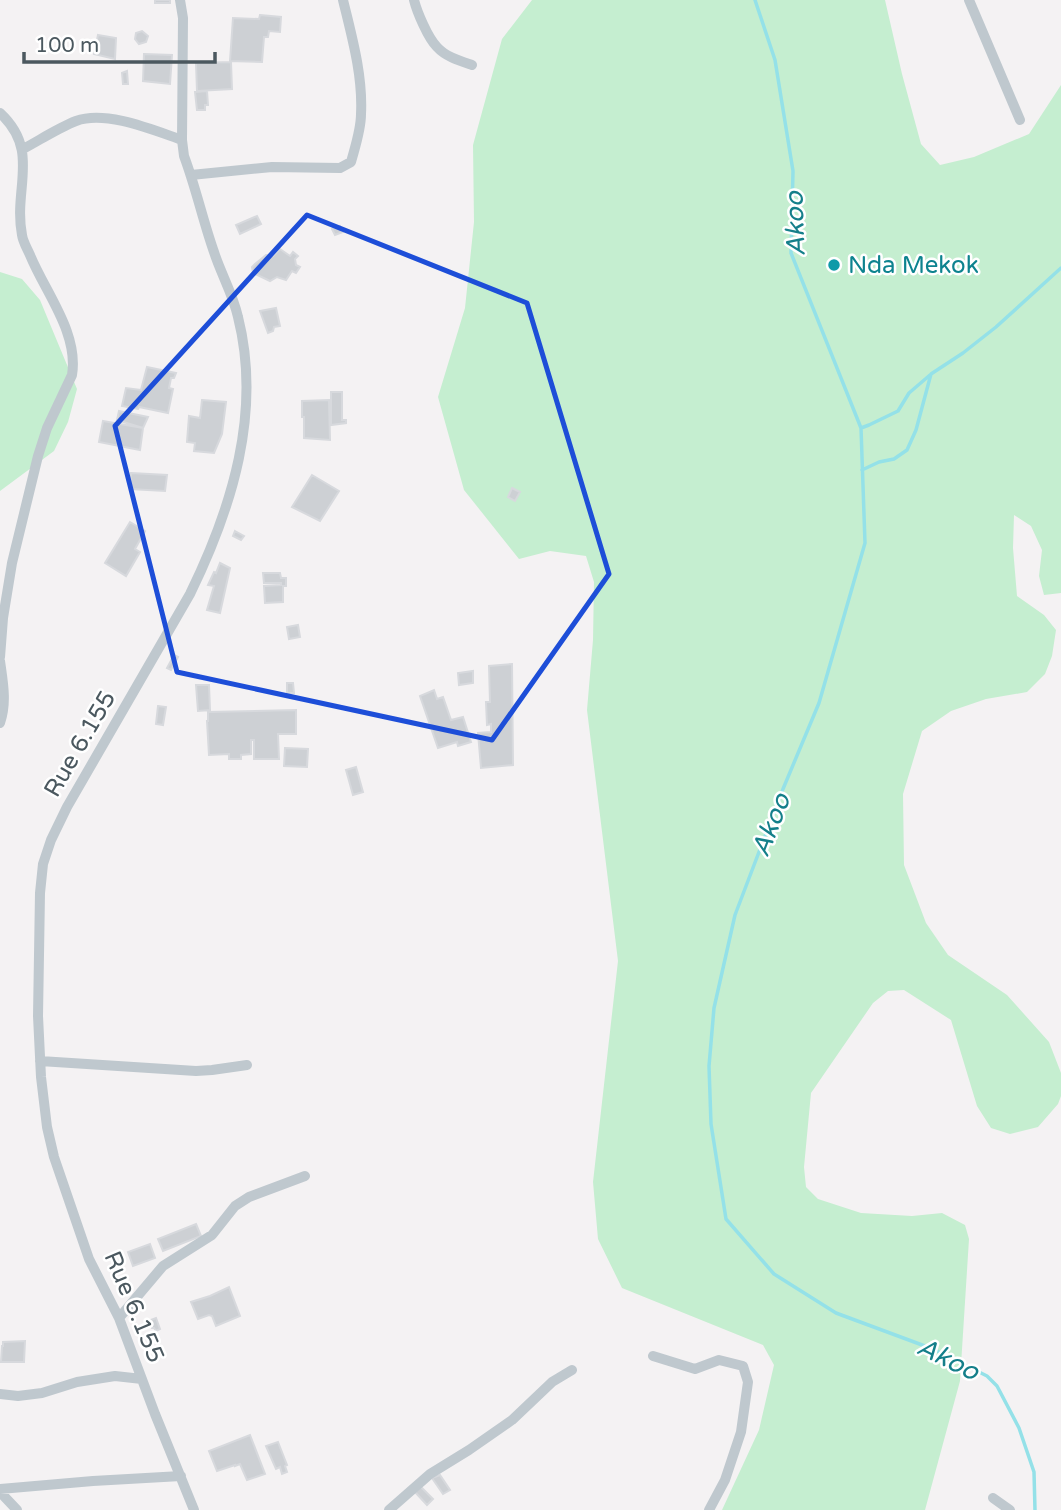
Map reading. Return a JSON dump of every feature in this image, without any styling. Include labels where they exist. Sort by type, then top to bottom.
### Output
[{"type":"street","name":"Rue 6.155","points":[[180,0],[183,18],[184,156],[214,254],[233,298],[245,349],[246,411],[240,454],[232,488],[200,574],[67,807],[51,840],[43,863],[38,935],[37,1016],[47,1126],[54,1157],[89,1259],[119,1318],[194,1510]]},
{"type":"street","points":[[191,175],[272,167],[340,168],[351,162],[361,115],[359,74],[343,0]]},
{"type":"street","points":[[414,0],[417,12],[436,46],[453,59],[472,65]]},
{"type":"street","points":[[969,0],[1020,120]]},
{"type":"street","points":[[0,113],[19,137],[23,149],[19,210],[22,237],[65,325],[74,367],[47,428],[38,456],[12,563],[3,618],[0,659],[5,696],[0,723]]},
{"type":"street","points":[[23,149],[76,121],[89,118],[137,124],[182,140]]},
{"type":"street","points":[[40,1061],[195,1071],[247,1065]]},
{"type":"street","points":[[119,1318],[163,1266],[212,1235],[235,1206],[249,1197],[305,1176]]},
{"type":"street","points":[[653,1356],[695,1369],[719,1360],[743,1366],[748,1382],[741,1432],[725,1480],[709,1510]]},
{"type":"street","points":[[388,1510],[430,1474],[512,1420],[552,1382],[572,1370]]},
{"type":"street","points":[[0,1394],[18,1396],[42,1393],[77,1382],[115,1376],[142,1379]]},
{"type":"street","points":[[0,1490],[181,1476]]},
{"type":"street","points":[[0,1490],[17,1510]]},
{"type":"street","points":[[993,1498],[1010,1510]]},
{"type":"highlighted area","points":[[307,215],[527,303],[609,574],[492,740],[177,672],[115,426]]},
{"type":"green space","points":[[532,0],[885,0],[921,144],[940,165],[974,157],[1029,134],[1061,85],[1061,593],[1044,595],[1039,576],[1042,550],[1031,526],[1014,515],[1013,548],[1017,596],[1044,615],[1056,630],[1052,656],[1045,674],[1027,692],[986,699],[951,711],[922,731],[903,794],[904,865],[926,923],[948,955],[1007,995],[1049,1042],[1061,1073],[1061,1096],[1058,1104],[1038,1127],[1010,1134],[991,1128],[977,1106],[951,1020],[904,990],[888,991],[873,1003],[811,1093],[804,1167],[806,1187],[818,1199],[861,1213],[912,1216],[942,1213],[965,1225],[969,1239],[960,1381],[925,1510],[722,1510],[759,1430],[774,1365],[763,1345],[622,1288],[598,1239],[593,1182],[618,961],[587,710],[593,640],[594,582],[586,556],[550,551],[519,559],[464,490],[438,397],[465,308],[474,222],[473,145],[502,39]]},
{"type":"green space","points":[[0,272],[22,279],[40,300],[77,389],[68,422],[54,451],[0,491]]},
{"type":"building","points":[[155,0],[170,0],[170,3],[155,3]]},
{"type":"building","points":[[260,15],[281,17],[280,32],[269,31],[268,37],[264,37],[262,62],[230,61],[233,18],[259,19]]},
{"type":"building","points":[[142,31],[148,36],[146,42],[139,44],[135,39],[136,33]]},
{"type":"building","points":[[98,35],[116,38],[115,59],[94,54]]},
{"type":"building","points":[[144,54],[172,55],[170,84],[143,81]]},
{"type":"building","points":[[231,62],[232,89],[197,91],[196,63]]},
{"type":"building","points":[[127,71],[128,84],[123,84],[122,73]]},
{"type":"building","points":[[207,91],[208,105],[205,105],[205,110],[197,110],[195,92]]},
{"type":"building","points":[[257,216],[261,224],[240,234],[236,225]]},
{"type":"building","points":[[340,226],[343,232],[335,235],[332,229]]},
{"type":"building","points":[[280,249],[290,256],[293,252],[298,256],[295,259],[296,265],[300,267],[296,273],[292,271],[286,280],[277,277],[270,281],[253,273],[252,267],[255,264],[266,255],[273,256]]},
{"type":"building","points":[[276,308],[280,326],[274,327],[273,331],[268,333],[260,311]]},
{"type":"building","points":[[147,367],[176,373],[174,378],[171,378],[169,388],[173,389],[168,413],[122,406],[126,388],[141,390]]},
{"type":"building","points":[[331,392],[342,392],[342,420],[346,420],[346,423],[331,425]]},
{"type":"building","points":[[202,400],[226,402],[222,434],[214,453],[194,451],[195,443],[187,442],[189,416],[200,418]]},
{"type":"building","points":[[329,400],[330,440],[304,438],[302,401]]},
{"type":"building","points":[[119,411],[148,417],[143,428],[117,420]]},
{"type":"building","points":[[103,421],[143,428],[140,450],[99,442]]},
{"type":"building","points":[[131,473],[167,475],[165,491],[130,489]]},
{"type":"building","points":[[312,475],[339,491],[320,521],[292,507]]},
{"type":"building","points":[[512,488],[520,492],[515,501],[508,497]]},
{"type":"building","points":[[130,522],[145,531],[135,549],[140,552],[126,576],[105,563]]},
{"type":"building","points":[[235,531],[244,536],[241,540],[233,536]]},
{"type":"building","points":[[220,563],[230,568],[220,613],[207,610],[214,586],[208,585]]},
{"type":"building","points":[[263,573],[280,573],[281,578],[286,578],[283,602],[265,603],[264,586],[281,583],[264,583]]},
{"type":"building","points":[[298,625],[300,637],[289,639],[287,627]]},
{"type":"building","points":[[174,655],[178,657],[171,670],[167,668]]},
{"type":"building","points":[[512,664],[513,765],[481,768],[478,733],[491,732],[491,724],[487,725],[486,702],[490,702],[489,666]]},
{"type":"building","points":[[473,671],[473,683],[459,685],[458,673]]},
{"type":"building","points":[[287,683],[293,683],[294,693],[287,693]]},
{"type":"building","points":[[196,685],[209,685],[210,710],[198,711]]},
{"type":"building","points":[[434,690],[437,699],[443,697],[451,720],[463,717],[471,742],[458,746],[457,742],[438,748],[420,696]]},
{"type":"building","points":[[158,706],[166,707],[163,725],[156,724]]},
{"type":"building","points":[[296,710],[296,734],[278,734],[279,759],[254,759],[254,740],[251,740],[251,754],[241,755],[241,759],[229,759],[229,754],[209,755],[208,712]]},
{"type":"building","points":[[285,748],[308,749],[307,767],[284,766]]},
{"type":"building","points":[[356,767],[363,792],[353,795],[346,770]]},
{"type":"building","points":[[196,1224],[201,1236],[163,1251],[158,1239]]},
{"type":"building","points":[[150,1244],[155,1258],[133,1266],[128,1252]]},
{"type":"building","points":[[229,1287],[240,1316],[216,1326],[212,1316],[198,1319],[191,1302]]},
{"type":"building","points":[[156,1318],[160,1329],[156,1331],[152,1328],[151,1320]]},
{"type":"building","points":[[25,1341],[24,1362],[1,1362],[3,1342]]},
{"type":"building","points":[[250,1435],[265,1474],[247,1480],[240,1464],[217,1471],[209,1451]]},
{"type":"building","points":[[278,1442],[287,1465],[287,1472],[282,1474],[280,1467],[276,1469],[266,1446]]},
{"type":"building","points":[[440,1475],[450,1490],[443,1494],[432,1478]]},
{"type":"building","points":[[421,1487],[433,1499],[427,1505],[415,1492]]},
{"type":"waterway","name":"Akoo","points":[[755,0],[775,60],[793,171],[791,253],[861,428],[865,543],[819,703],[735,915],[714,1008],[709,1066],[711,1124],[726,1219],[774,1274],[836,1313],[933,1349],[987,1376],[997,1386],[1019,1428],[1034,1472],[1035,1510]]},
{"type":"waterway","points":[[862,470],[894,459],[907,450],[916,430],[931,374],[996,327],[1061,268]]},
{"type":"waterway","points":[[861,428],[898,411],[909,393],[930,375]]},
{"type":"place","name":"Nda Mekok","points":[[834,265]]}]
